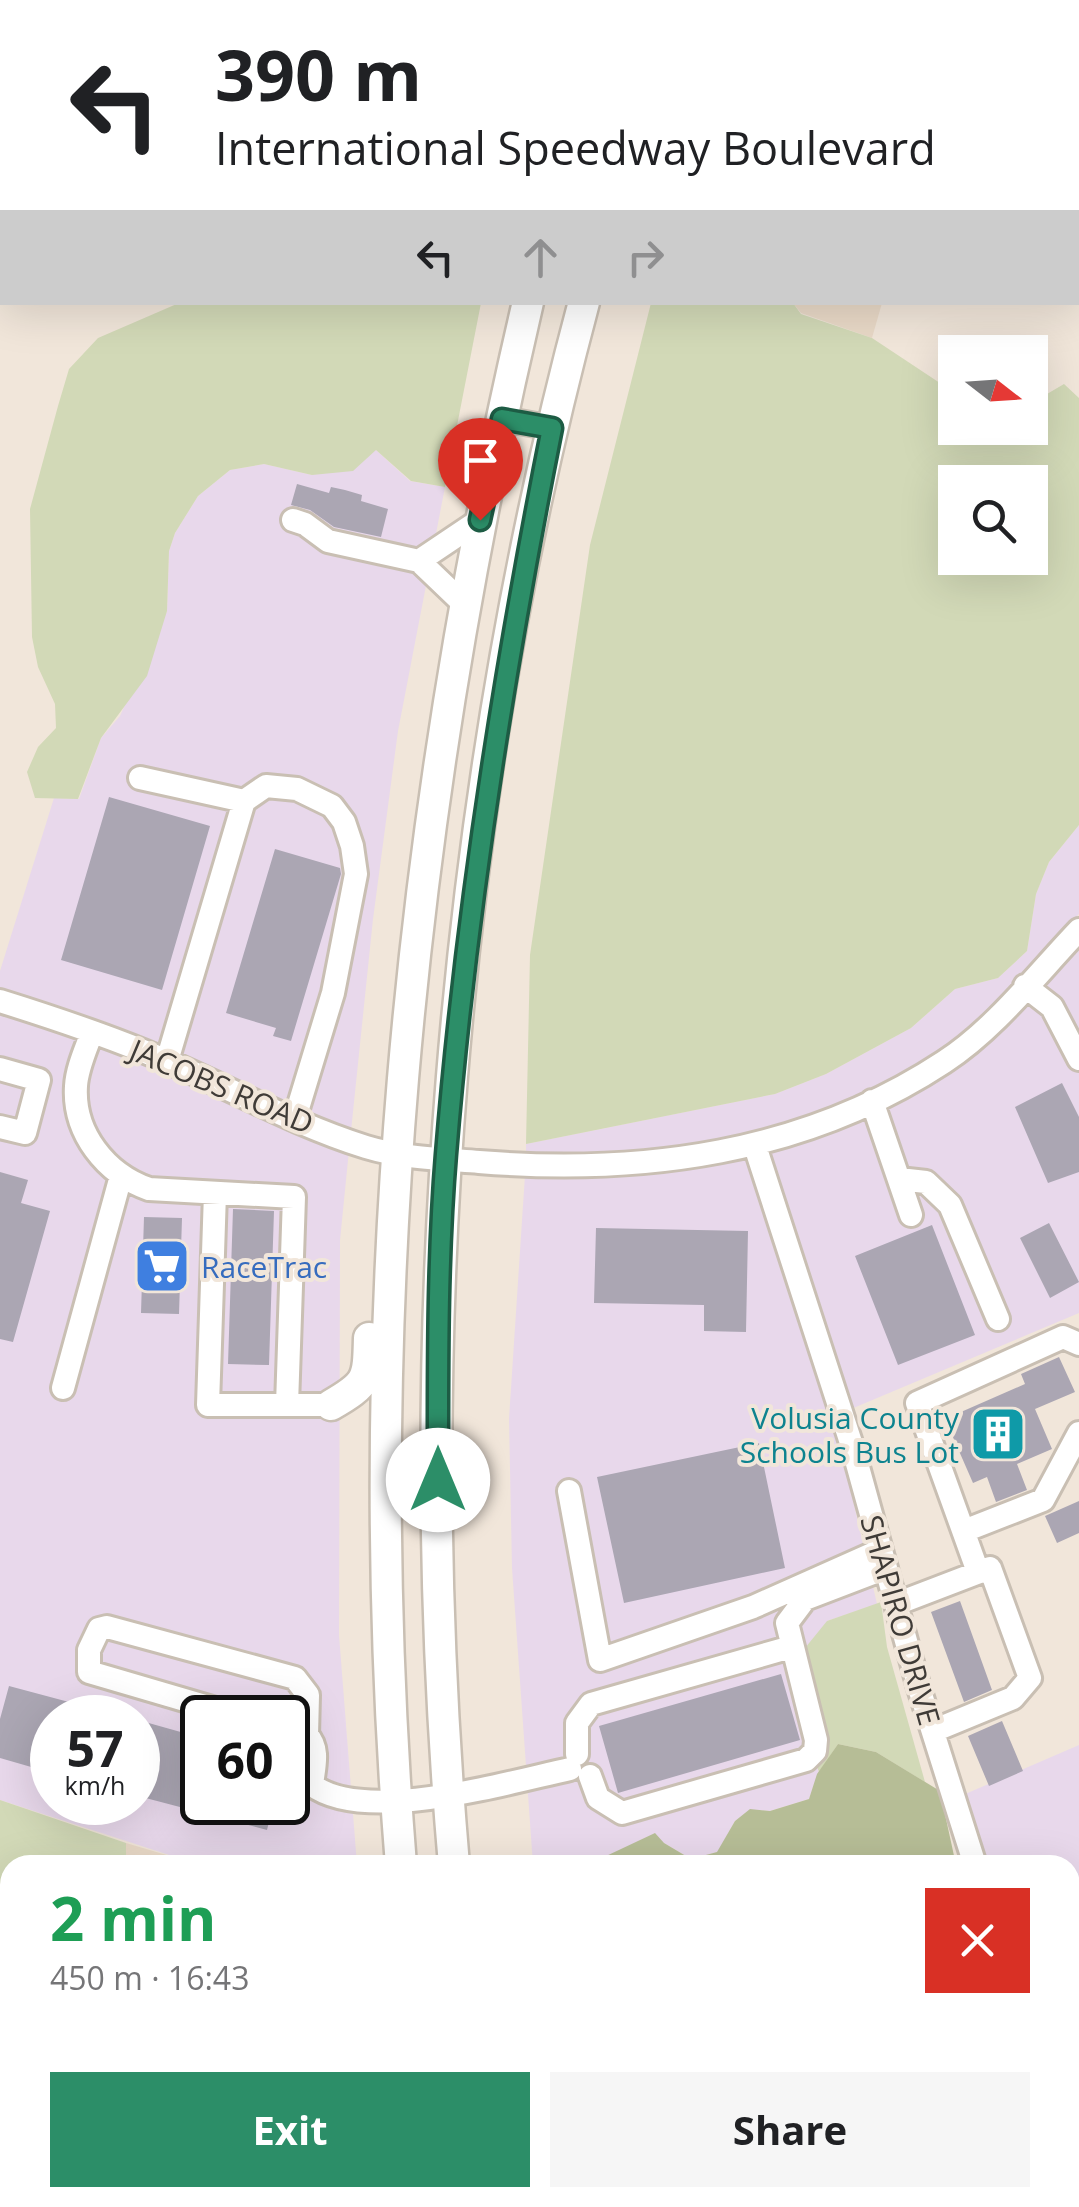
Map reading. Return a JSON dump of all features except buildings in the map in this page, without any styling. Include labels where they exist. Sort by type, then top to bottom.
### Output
[{"type":"main road","points":[[400,1855],[387,1633],[385,1453],[396,1154],[422,882],[464,605],[527,305]]},
{"type":"main road","points":[[453,1855],[438,1480],[446,1159],[463,970],[487,786],[552,428],[583,305]]},
{"type":"main road","points":[[332,1404],[361,1387],[368,1374],[372,1264],[392,1214]]},
{"type":"main road","points":[[332,1404],[356,1413],[369,1424],[385,1453]]},
{"type":"street","points":[[502,419],[552,428]]},
{"type":"street","points":[[292,520],[328,541],[418,561],[464,605]]},
{"type":"street","points":[[418,561],[480,520]]},
{"type":"street","points":[[140,778],[244,800]]},
{"type":"street","points":[[167,1062],[244,800],[266,786],[297,789],[332,806],[344,822],[356,874],[332,993],[295,1118]]},
{"type":"street","name":"JACOBS ROAD","points":[[0,1001],[92,1032],[364,1146],[396,1154],[575,1168],[666,1163],[755,1146],[872,1101],[948,1060],[990,1024],[1078,933]]},
{"type":"street","points":[[1025,986],[1070,1018],[1079,1059]]},
{"type":"street","points":[[92,1032],[76,1081],[76,1111],[90,1142],[120,1176],[149,1189],[294,1198],[287,1405]]},
{"type":"street","points":[[0,1069],[39,1080],[25,1133],[0,1126]]},
{"type":"street","points":[[872,1101],[911,1215]]},
{"type":"street","name":"SHAPIRO DRIVE","points":[[755,1146],[853,1449],[932,1730],[972,1855]]},
{"type":"street","points":[[64,1388],[120,1176]]},
{"type":"street","points":[[899,1179],[926,1182],[950,1205],[998,1319]]},
{"type":"street","points":[[215,1193],[208,1405],[332,1404]]},
{"type":"street","points":[[932,1730],[1013,1698],[1030,1678],[964,1531],[917,1403],[1063,1338],[1079,1344]]},
{"type":"street","points":[[964,1531],[1044,1500],[1079,1433]]},
{"type":"street","points":[[569,1491],[600,1660],[883,1559]]},
{"type":"street","points":[[791,1647],[592,1704],[577,1723],[579,1766],[598,1798],[622,1813],[806,1760],[815,1751],[816,1740],[787,1623],[805,1600],[883,1559]]},
{"type":"street","points":[[896,1604],[984,1570]]},
{"type":"street","points":[[180,1699],[89,1672],[89,1650],[98,1629],[107,1627],[295,1678],[308,1695]]},
{"type":"street","points":[[310,1740],[316,1755],[312,1785],[324,1794],[396,1801],[448,1796],[579,1766]]},
{"type":"shaded area","points":[[795,305],[881,305],[872,338],[801,313]]},
{"type":"shaded area","points":[[376,450],[410,481],[445,487],[398,731],[351,1131],[147,1042],[0,992],[0,971],[54,798],[79,799],[101,738],[120,716],[167,611],[169,551],[175,533],[198,496],[230,470],[264,464],[312,475]]},
{"type":"shaded area","points":[[1079,825],[1079,914],[982,1017],[941,1052],[916,1067],[852,1100],[751,1137],[664,1154],[526,1156],[526,1144],[775,1094],[826,1074],[911,1028],[955,989],[998,978],[1027,951],[1036,894],[1049,862]]},
{"type":"shaded area","points":[[1076,948],[1079,1313],[851,1409],[767,1152],[863,1117]]},
{"type":"shaded area","points":[[0,1011],[139,1059],[349,1150],[340,1240],[339,1635],[356,1855],[169,1855],[77,1825],[160,1825],[160,1695],[30,1695],[30,1810],[0,1800]]},
{"type":"shaded area","points":[[748,1157],[839,1440],[877,1604],[827,1621],[805,1734],[819,1772],[809,1799],[770,1811],[750,1810],[735,1821],[718,1852],[706,1855],[684,1855],[664,1843],[613,1855],[532,1855],[512,1568],[509,1419],[525,1175],[558,1178],[667,1172]]},
{"type":"shaded area","points":[[1079,1745],[1079,1855],[982,1855],[963,1795]]},
{"type":"shaded area","points":[[126,1843],[166,1855],[126,1855]]},
{"type":"green space","points":[[174,305],[481,305],[445,487],[411,481],[376,450],[353,471],[312,475],[264,464],[230,470],[198,496],[175,533],[169,551],[167,611],[147,676],[101,738],[78,799],[35,798],[27,772],[38,747],[56,728],[55,704],[38,667],[32,637],[30,509],[69,369],[98,338]]},
{"type":"green space","points":[[650,305],[794,305],[801,314],[872,338],[938,382],[938,445],[1048,445],[1048,393],[1064,384],[1079,398],[1079,825],[1049,862],[1036,894],[1027,951],[998,978],[955,989],[911,1028],[826,1074],[775,1094],[526,1144],[530,955],[590,545]]},
{"type":"green space","points":[[881,1602],[887,1647],[925,1782],[876,1752],[838,1744],[819,1772],[805,1734],[792,1664],[827,1621]]},
{"type":"green space","points":[[838,1744],[876,1752],[940,1791],[954,1855],[706,1855],[717,1852],[735,1821],[750,1809],[770,1811],[809,1799],[817,1774]]},
{"type":"green space","points":[[0,1800],[30,1810],[30,1825],[73,1825],[126,1843],[126,1855],[0,1855]]},
{"type":"green space","points":[[655,1833],[684,1855],[608,1855]]},
{"type":"place","name":"RaceTrac","points":[[162,1266]]},
{"type":"place","name":"Volusia County Schools Bus Lot","points":[[998,1434]]},
{"type":"route","points":[[438,1480],[446,1159],[457,1024],[487,786],[552,428],[502,419],[480,520]]}]
